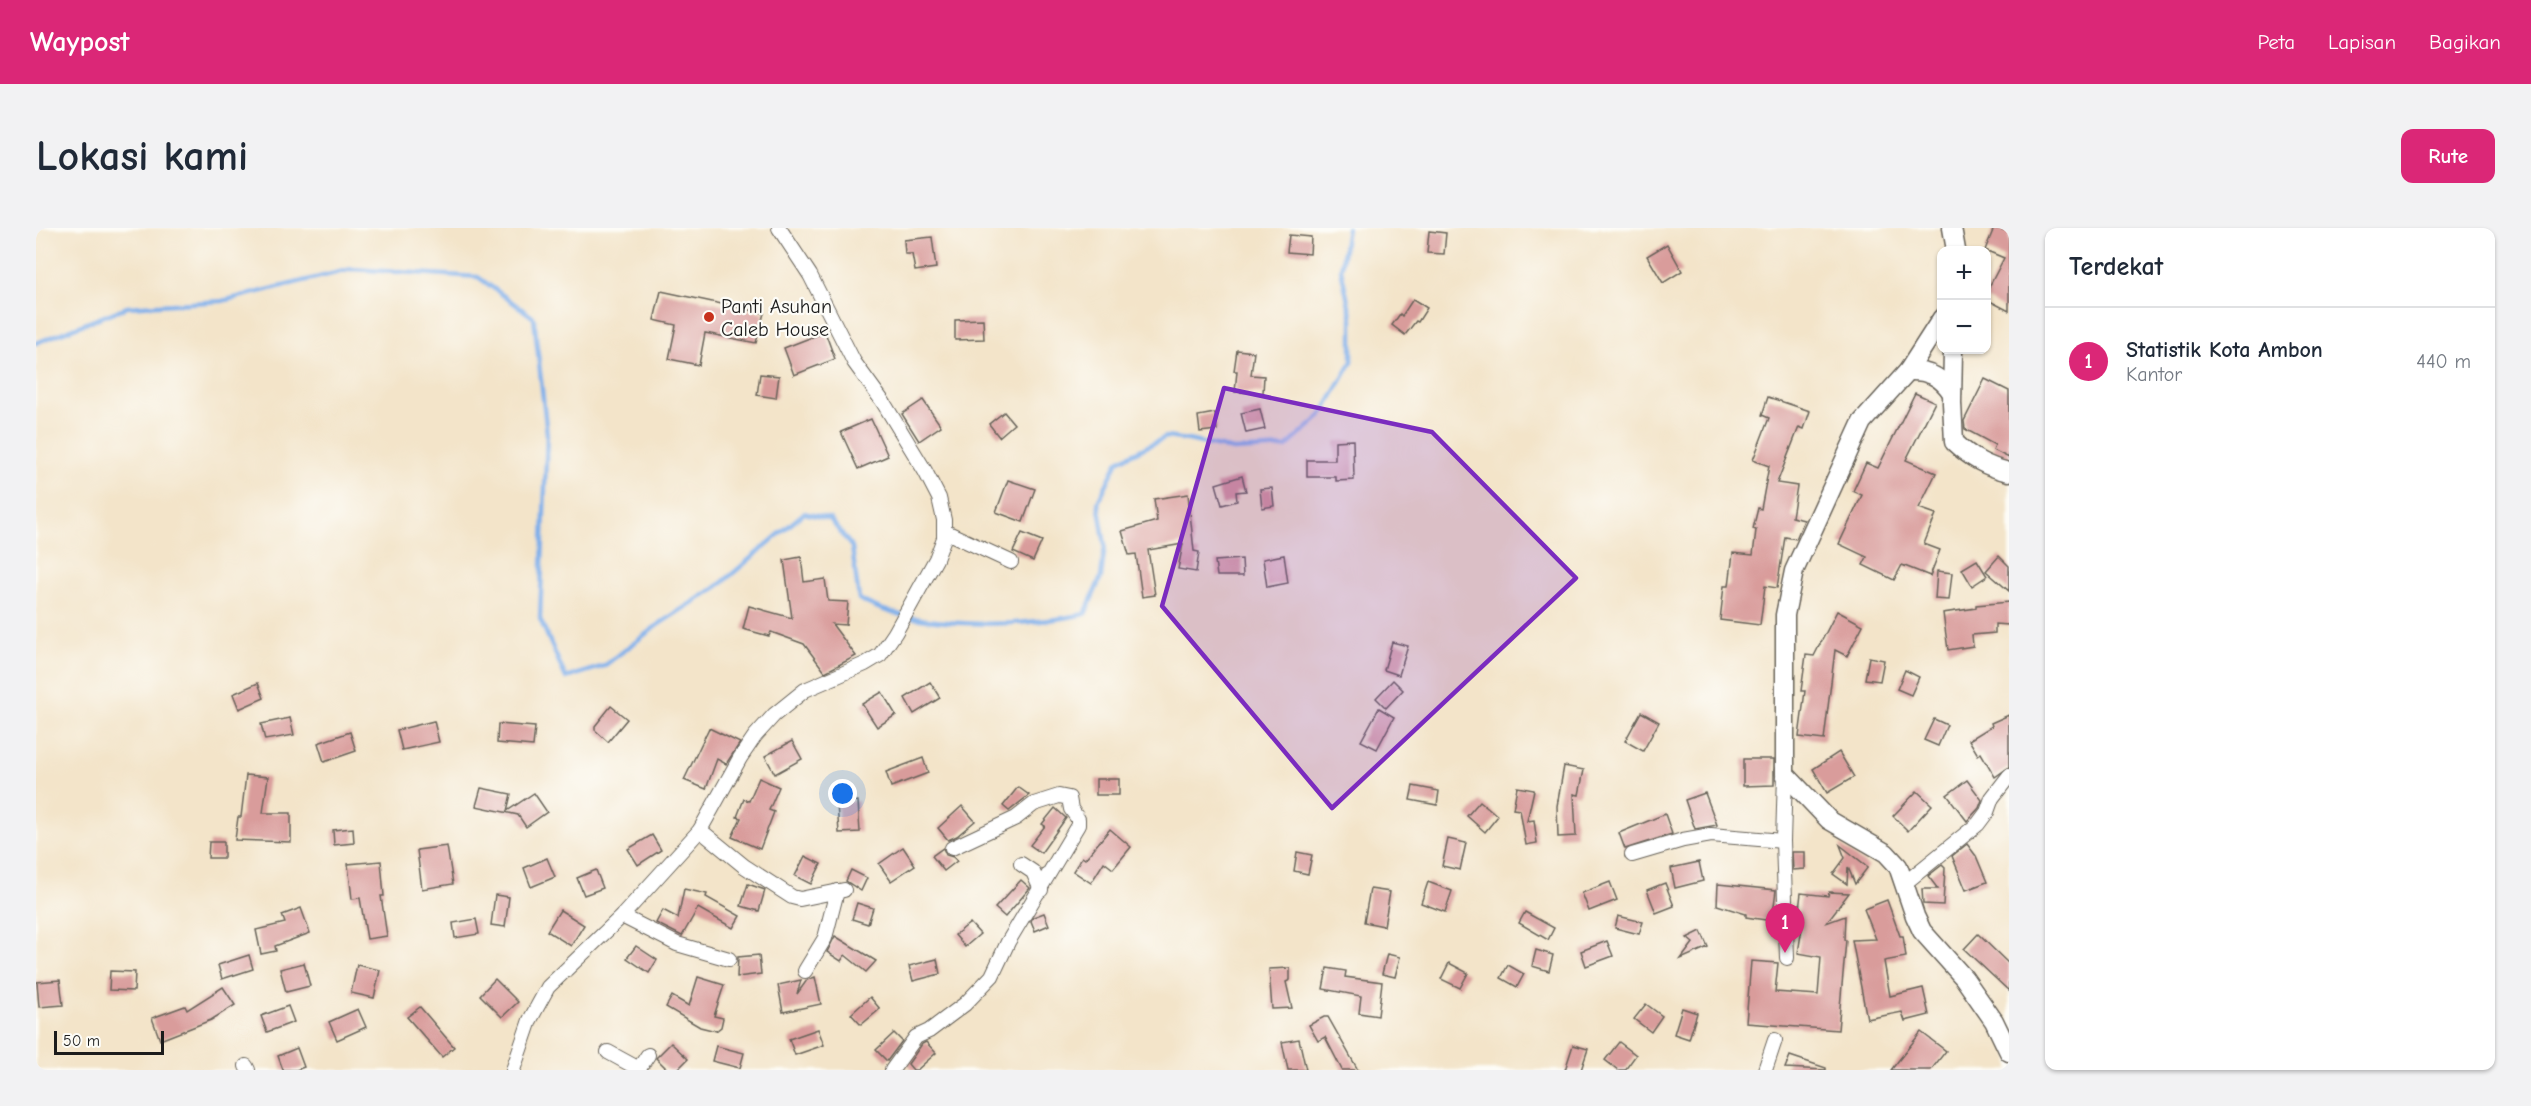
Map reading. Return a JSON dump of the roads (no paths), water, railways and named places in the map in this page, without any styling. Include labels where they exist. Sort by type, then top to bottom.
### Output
[{"type":"street","points":[[513,1070],[530,1020],[548,987],[622,916],[700,830],[740,758],[755,736],[774,715],[805,690],[865,664],[880,655],[895,633],[936,559],[944,531],[939,498],[883,402],[854,362],[810,275],[779,228]]},
{"type":"street","points":[[1952,228],[1955,246]]},
{"type":"street","points":[[1787,958],[1782,841],[1785,774],[1785,615],[1794,571],[1862,422],[1908,371],[1937,324]]},
{"type":"street","points":[[1953,354],[1954,442],[1984,465],[2009,472]]},
{"type":"street","points":[[1908,371],[1931,374],[1941,380],[1952,393]]},
{"type":"street","points":[[944,531],[1011,562]]},
{"type":"street","points":[[1785,774],[1829,820],[1893,859],[1905,883],[1922,931],[1964,978],[1994,1021],[2009,1052]]},
{"type":"street","points":[[1905,883],[1978,824],[1987,812],[1992,798],[2009,776]]},
{"type":"street","points":[[892,1070],[916,1037],[929,1031],[965,1004],[993,976],[1008,942],[1078,825],[1078,819],[1071,809],[1069,798],[1059,796],[1034,804],[1016,818],[952,848]]},
{"type":"street","points":[[700,830],[744,866],[792,897],[800,899],[840,890],[825,938],[805,971]]},
{"type":"street","points":[[1632,855],[1683,840],[1711,835],[1782,841]]},
{"type":"street","points":[[1021,864],[1033,872],[1041,890]]},
{"type":"street","points":[[622,916],[677,944],[729,959]]},
{"type":"street","points":[[1765,1070],[1775,1040]]},
{"type":"street","points":[[608,1052],[639,1069],[648,1055]]},
{"type":"waterway","points":[[36,343],[127,307],[222,301],[352,269],[478,277],[534,318],[547,434],[540,619],[566,678],[604,666],[659,624],[718,586],[804,513],[830,519],[852,547],[859,599],[882,609],[909,617],[969,623],[1031,622],[1085,614],[1101,577],[1105,545],[1098,502],[1118,461],[1166,437],[1234,450],[1286,447],[1321,416],[1352,362],[1352,320],[1341,269],[1347,228]]},
{"type":"place","name":"Panti Asuhan Caleb House","points":[[709,317]]},
{"type":"place","name":"Statistik Kota Ambon","points":[[1785,953]]}]
